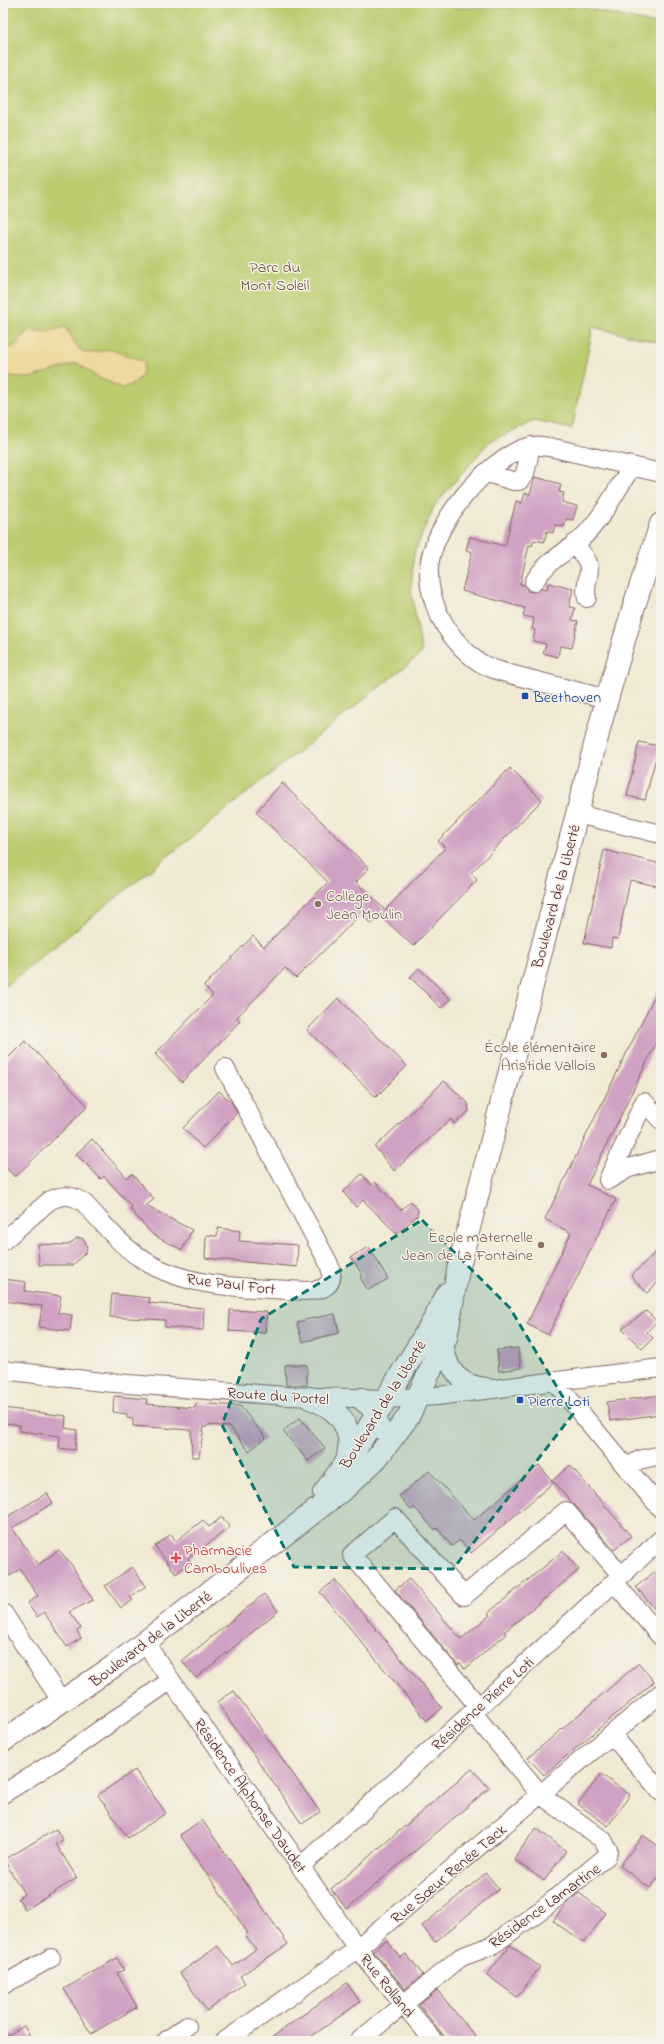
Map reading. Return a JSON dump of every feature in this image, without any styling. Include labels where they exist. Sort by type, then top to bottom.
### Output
[{"type":"main road","name":"Boulevard de la Liberté","points":[[3,1741],[62,1702],[145,1643],[292,1528],[350,1471],[383,1450],[403,1424],[444,1343],[450,1321],[458,1270],[607,700],[632,612],[661,524]]},
{"type":"main road","name":"Boulevard de la Liberté","points":[[374,1404],[446,1298],[458,1270]]},
{"type":"main road","points":[[310,1398],[333,1410],[345,1423],[350,1440],[350,1471]]},
{"type":"main road","points":[[350,1471],[374,1444],[378,1427],[374,1404]]},
{"type":"street","points":[[487,473],[513,481],[519,481],[525,474],[531,446]]},
{"type":"street","points":[[607,700],[489,667],[473,658],[466,652],[444,623],[430,587],[429,568],[433,549],[436,540],[450,516],[487,473],[511,454],[531,446],[554,448],[661,473]]},
{"type":"street","points":[[534,582],[546,565],[574,544],[599,518],[632,466]]},
{"type":"street","points":[[574,544],[588,563],[588,574],[585,589],[587,598]]},
{"type":"street","points":[[577,814],[661,833]]},
{"type":"street","name":"Rue Paul Fort","points":[[3,1241],[43,1205],[55,1198],[68,1196],[79,1199],[85,1204],[132,1252],[146,1262],[168,1274],[202,1283],[304,1291],[318,1290],[328,1285],[331,1280],[331,1270],[225,1068]]},
{"type":"street","points":[[661,1120],[644,1102],[608,1180],[630,1168],[661,1159]]},
{"type":"street","points":[[446,1298],[438,1332],[425,1360],[427,1378],[437,1390],[458,1394]]},
{"type":"street","points":[[444,1343],[448,1362],[455,1373],[471,1384],[495,1389]]},
{"type":"street","name":"Route du Portel","points":[[3,1370],[102,1382],[374,1404],[661,1368]]},
{"type":"street","points":[[554,1381],[661,1509]]},
{"type":"street","points":[[627,1468],[639,1460],[661,1455]]},
{"type":"street","name":"Résidence Lamartine","points":[[359,2041],[404,2006],[462,1957],[490,1946],[606,1859],[608,1853],[607,1846],[600,1836],[541,1795],[476,1709],[352,1555],[395,1518],[464,1596],[566,1511],[618,1579]]},
{"type":"street","name":"Résidence Pierre Loti","points":[[301,1866],[476,1709],[661,1539]]},
{"type":"street","points":[[618,1579],[661,1637]]},
{"type":"street","points":[[3,1613],[62,1702]]},
{"type":"street","name":"Résidence Alphonse Daudet","points":[[145,1643],[357,1948]]},
{"type":"street","points":[[3,1794],[60,1758],[171,1680]]},
{"type":"street","name":"Rue Sœur Renée Tack","points":[[225,2041],[357,1948],[541,1795],[661,1692]]},
{"type":"street","points":[[612,1735],[661,1792]]},
{"type":"street","name":"Rue Rolland","points":[[357,1948],[434,2041]]},
{"type":"street","points":[[3,1985],[51,1958]]},
{"type":"street","points":[[166,2041],[187,2026]]},
{"type":"highlighted area","points":[[422,1220],[510,1308],[573,1414],[453,1569],[294,1567],[222,1425],[261,1319]]},
{"type":"green space","name":"Parc du Mont Soleil","points":[[3,3],[453,3],[455,8],[577,6],[661,25],[661,343],[593,327],[572,429],[534,421],[489,442],[435,505],[414,553],[411,590],[422,653],[3,988]]},
{"type":"sand","points":[[65,327],[78,348],[86,353],[99,352],[108,349],[144,361],[142,376],[131,385],[122,388],[97,377],[77,363],[29,378],[3,375],[3,352],[17,344],[28,330],[47,332]]},
{"type":"building","points":[[535,477],[561,484],[559,492],[564,493],[562,502],[577,506],[573,520],[566,519],[564,527],[555,525],[553,533],[547,531],[544,542],[534,540],[532,546],[529,545],[520,584],[524,585],[528,591],[533,592],[541,589],[547,590],[548,583],[573,589],[569,607],[575,608],[572,620],[578,621],[572,648],[560,646],[558,657],[543,653],[546,644],[533,641],[535,630],[532,629],[534,618],[523,616],[525,608],[462,591],[472,552],[466,550],[470,537],[505,546],[516,501],[522,503],[525,493],[530,494]]},
{"type":"building","points":[[639,742],[659,746],[645,800],[627,796]]},
{"type":"building","points":[[510,768],[542,800],[471,873],[477,880],[413,946],[380,915],[371,924],[361,914],[296,978],[285,968],[237,1017],[240,1021],[182,1082],[155,1054],[213,995],[204,986],[253,936],[264,947],[328,882],[256,812],[282,783],[369,868],[356,882],[385,910],[445,848],[438,841]]},
{"type":"building","points":[[604,850],[661,864],[661,887],[630,880],[618,939],[612,938],[611,948],[584,943]]},
{"type":"building","points":[[419,968],[450,999],[441,1008],[410,977]]},
{"type":"building","points":[[661,983],[661,1033],[587,1185],[616,1199],[548,1335],[527,1324],[571,1233],[545,1219]]},
{"type":"building","points":[[338,998],[407,1066],[376,1097],[307,1030]]},
{"type":"building","points":[[25,1041],[88,1106],[15,1177],[3,1165],[3,1063]]},
{"type":"building","points":[[444,1081],[468,1103],[469,1111],[454,1124],[451,1119],[394,1171],[375,1147]]},
{"type":"building","points":[[219,1091],[232,1103],[237,1113],[203,1148],[183,1128]]},
{"type":"building","points":[[92,1139],[127,1178],[132,1174],[154,1199],[146,1206],[192,1230],[182,1250],[153,1235],[130,1209],[132,1207],[104,1176],[101,1179],[76,1154]]},
{"type":"building","points":[[362,1174],[371,1185],[375,1182],[401,1210],[411,1201],[418,1210],[417,1216],[397,1234],[363,1200],[356,1207],[343,1192]]},
{"type":"building","points":[[218,1228],[240,1231],[239,1241],[298,1245],[297,1267],[205,1258],[206,1235],[217,1236]]},
{"type":"building","points":[[77,1238],[82,1238],[85,1241],[87,1248],[86,1252],[73,1265],[39,1265],[38,1244],[68,1245]]},
{"type":"building","points":[[369,1247],[388,1279],[368,1290],[360,1278],[363,1276],[351,1257]]},
{"type":"building","points":[[661,1247],[661,1279],[647,1293],[631,1276]]},
{"type":"building","points":[[3,1279],[26,1282],[25,1291],[61,1296],[58,1313],[72,1315],[70,1331],[39,1327],[42,1306],[3,1301]]},
{"type":"building","points":[[112,1294],[150,1298],[149,1303],[204,1308],[203,1330],[165,1327],[165,1320],[110,1317]]},
{"type":"building","points":[[230,1310],[267,1312],[265,1333],[229,1331]]},
{"type":"building","points":[[646,1311],[657,1321],[647,1332],[653,1338],[642,1349],[622,1329]]},
{"type":"building","points":[[335,1314],[339,1333],[302,1342],[297,1323],[304,1320]]},
{"type":"building","points":[[518,1348],[521,1368],[499,1371],[497,1350]]},
{"type":"building","points":[[285,1365],[307,1365],[307,1385],[286,1385]]},
{"type":"building","points":[[661,1395],[661,1414],[610,1421],[607,1402]]},
{"type":"building","points":[[114,1396],[147,1399],[146,1404],[195,1408],[196,1403],[240,1406],[266,1438],[249,1451],[230,1427],[208,1425],[207,1427],[204,1427],[199,1457],[192,1457],[191,1430],[133,1426],[133,1419],[127,1418],[127,1414],[113,1412]]},
{"type":"building","points":[[3,1408],[66,1416],[65,1428],[77,1430],[75,1450],[59,1448],[60,1436],[19,1431],[20,1425],[3,1423]]},
{"type":"building","points":[[300,1418],[325,1448],[308,1461],[283,1431]]},
{"type":"building","points":[[539,1465],[552,1481],[570,1465],[631,1536],[614,1550],[554,1482],[471,1553],[460,1540],[452,1546],[437,1528],[435,1530],[414,1507],[411,1510],[399,1496],[429,1471],[474,1520]]},
{"type":"building","points":[[47,1493],[53,1503],[12,1528],[38,1565],[59,1550],[71,1564],[93,1600],[69,1612],[81,1628],[77,1631],[81,1638],[67,1647],[44,1612],[37,1617],[27,1603],[38,1596],[20,1569],[10,1576],[3,1566],[3,1515],[5,1518]]},
{"type":"building","points":[[222,1517],[230,1527],[188,1559],[191,1562],[176,1574],[155,1546],[171,1534],[176,1541],[203,1520],[209,1527]]},
{"type":"building","points":[[563,1551],[579,1570],[504,1632],[506,1634],[465,1669],[460,1663],[458,1665],[395,1590],[409,1579],[461,1639],[490,1615],[488,1613]]},
{"type":"building","points":[[132,1567],[146,1586],[130,1597],[133,1600],[121,1608],[105,1586]]},
{"type":"building","points":[[654,1572],[661,1580],[661,1616],[636,1587]]},
{"type":"building","points":[[335,1580],[442,1708],[427,1721],[320,1592]]},
{"type":"building","points":[[264,1594],[278,1611],[196,1678],[182,1661]]},
{"type":"building","points":[[639,1663],[654,1682],[544,1775],[528,1758]]},
{"type":"building","points":[[234,1691],[320,1812],[302,1824],[217,1702]]},
{"type":"building","points":[[472,1769],[489,1788],[347,1909],[331,1889]]},
{"type":"building","points":[[135,1770],[166,1813],[128,1838],[98,1795]]},
{"type":"building","points":[[601,1774],[630,1795],[608,1826],[578,1804]]},
{"type":"building","points":[[202,1820],[288,1944],[240,1976],[245,1983],[207,2011],[180,1973],[218,1946],[233,1966],[256,1949],[245,1935],[248,1933],[180,1835]]},
{"type":"building","points":[[536,1828],[566,1851],[544,1881],[514,1859]]},
{"type":"building","points":[[56,1829],[63,1840],[56,1844],[77,1878],[25,1910],[18,1898],[24,1894],[4,1860]]},
{"type":"building","points":[[643,1835],[661,1848],[661,1874],[650,1888],[620,1866]]},
{"type":"building","points":[[486,1873],[499,1889],[435,1942],[422,1926]]},
{"type":"building","points":[[579,1893],[606,1913],[584,1943],[553,1921],[567,1903]]},
{"type":"building","points":[[387,1940],[400,1958],[406,1954],[423,1975],[405,1989],[373,1951]]},
{"type":"building","points":[[510,1945],[540,1967],[517,1997],[487,1975]]},
{"type":"building","points":[[117,1958],[124,1970],[117,1973],[137,2007],[91,2034],[64,1989]]},
{"type":"building","points":[[347,1983],[360,2002],[305,2041],[267,2041]]},
{"type":"building","points":[[437,1990],[479,2041],[448,2041],[419,2005]]},
{"type":"building","points":[[24,2026],[33,2041],[3,2041],[3,2038]]},
{"type":"place","name":"Beethoven","points":[[525,696]]},
{"type":"place","name":"Collège Jean Moulin","points":[[318,904]]},
{"type":"place","name":"École élémentaire Aristide Vallois","points":[[604,1055]]},
{"type":"place","name":"École maternelle Jean de La Fontaine","points":[[541,1245]]},
{"type":"place","name":"Pierre Loti","points":[[520,1400]]},
{"type":"place","name":"Pharmacie Camboulives","points":[[176,1558]]}]
